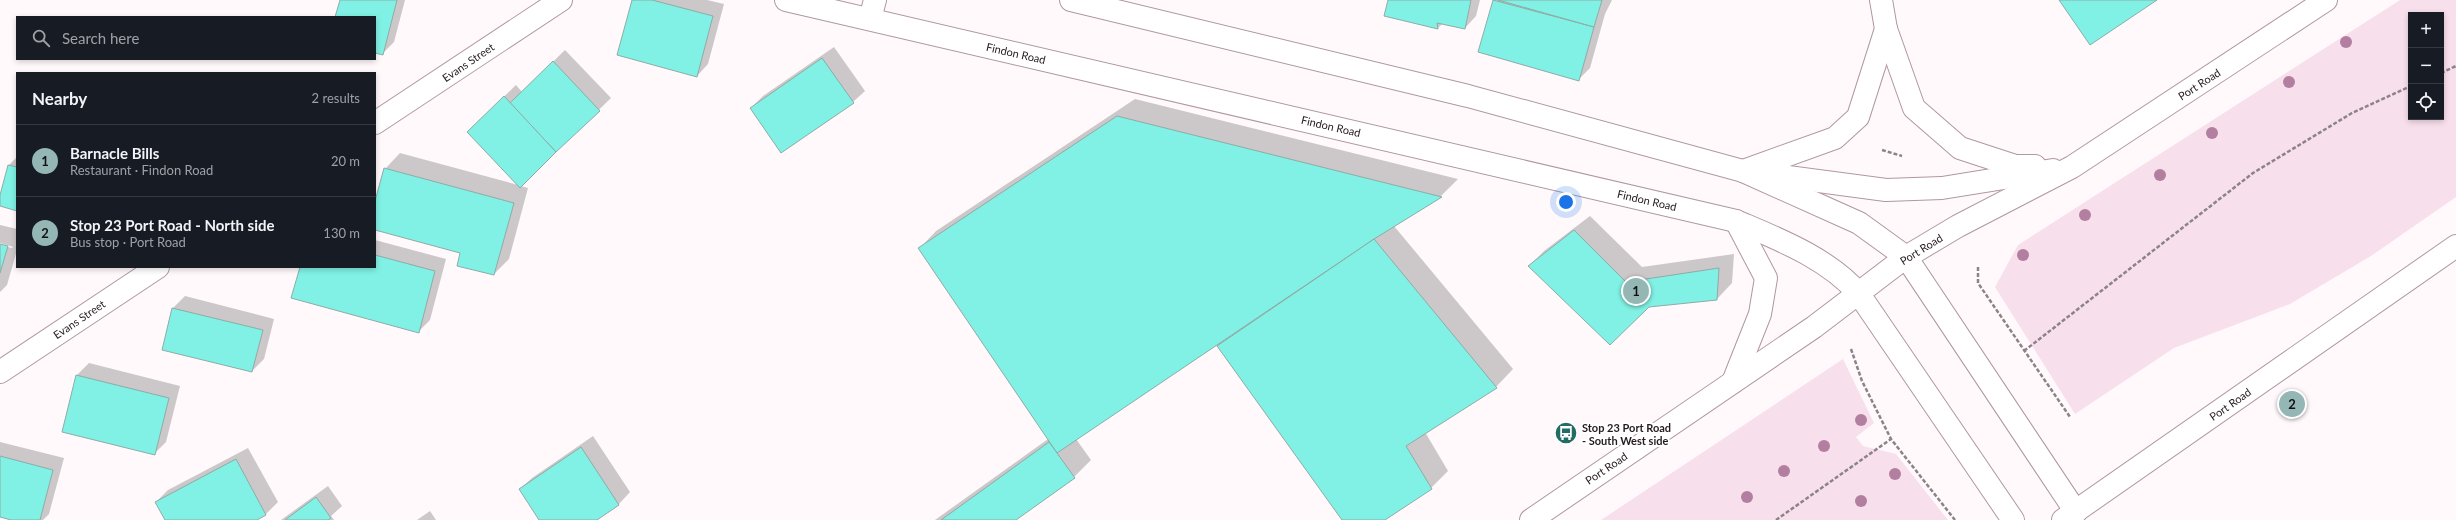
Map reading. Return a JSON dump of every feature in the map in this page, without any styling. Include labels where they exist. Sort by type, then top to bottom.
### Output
[{"type":"main road","name":"Evans Street","points":[[376,122],[561,0]]},
{"type":"main road","name":"Findon Road","points":[[786,0],[872,10],[1736,221],[1814,258],[1852,286],[1859,294],[2013,520]]},
{"type":"main road","points":[[1071,0],[1468,96],[1743,171],[1886,190],[1906,190],[1942,188],[2072,167]]},
{"type":"main road","points":[[1881,0],[1886,28],[1914,108],[1960,148],[2015,166],[2072,167]]},
{"type":"main road","name":"Port Road","points":[[1531,520],[1859,294],[1906,257],[1958,226],[2072,167],[2326,0]]},
{"type":"main road","points":[[1743,171],[1835,138],[1858,117],[1886,28]]},
{"type":"main road","points":[[1743,171],[1853,220],[1906,257],[2073,517]]},
{"type":"main road","points":[[1733,382],[1760,314],[1766,278],[1736,221]]},
{"type":"main road","name":"Port Road","points":[[2073,517],[2456,246]]},
{"type":"main road","name":"Evans Street","points":[[0,372],[156,268]]},
{"type":"path","points":[[2444,72],[2456,66]]},
{"type":"path","points":[[2024,351],[2253,173],[2352,112],[2408,87]]},
{"type":"path","points":[[1978,267],[1978,283],[2070,417]]},
{"type":"path","points":[[1850,349],[1862,381],[1891,439],[1955,520]]},
{"type":"path","points":[[1776,520],[1891,439]]},
{"type":"shaded area","points":[[2400,0],[2456,0],[2456,197],[2371,256],[2290,304],[2174,348],[2075,414],[1995,287],[2018,245]]},
{"type":"shaded area","points":[[1843,359],[1874,423],[1856,437],[1863,446],[1896,454],[1948,520],[1601,520]]},
{"type":"building","points":[[340,0],[397,0],[383,55],[376,53],[376,16],[335,16]]},
{"type":"building","points":[[632,0],[652,0],[713,16],[697,77],[617,55]]},
{"type":"building","points":[[1388,0],[1471,0],[1465,29],[1437,23],[1438,29],[1384,16]]},
{"type":"building","points":[[1493,0],[1594,27],[1579,81],[1478,52]]},
{"type":"building","points":[[1498,0],[1602,0],[1594,27]]},
{"type":"building","points":[[2059,0],[2157,0],[2090,45]]},
{"type":"building","points":[[822,58],[854,103],[781,153],[750,108]]},
{"type":"building","points":[[553,61],[600,111],[556,152],[510,103]]},
{"type":"building","points":[[504,96],[556,152],[520,188],[467,132]]},
{"type":"building","points":[[1117,116],[1442,197],[1374,239],[1057,453],[918,248]]},
{"type":"building","points":[[8,165],[16,167],[16,211],[0,206],[0,195]]},
{"type":"building","points":[[384,168],[514,203],[494,275],[457,266],[460,253],[376,230],[376,197]]},
{"type":"building","points":[[1574,230],[1626,282],[1719,268],[1717,300],[1649,307],[1610,345],[1528,266]]},
{"type":"building","points":[[1374,239],[1497,388],[1406,446],[1432,489],[1385,520],[1342,520],[1217,346]]},
{"type":"building","points":[[0,244],[8,246],[0,273]]},
{"type":"building","points":[[376,255],[435,271],[419,333],[291,298],[300,268],[376,268]]},
{"type":"building","points":[[172,308],[263,330],[252,372],[162,350]]},
{"type":"building","points":[[76,375],[169,398],[155,455],[62,432]]},
{"type":"building","points":[[1049,442],[1075,478],[1016,520],[941,520]]},
{"type":"building","points":[[581,447],[619,505],[597,520],[539,520],[519,489]]},
{"type":"building","points":[[0,456],[53,470],[40,520],[11,520],[0,517]]},
{"type":"building","points":[[236,459],[266,515],[257,520],[165,520],[155,502]]},
{"type":"building","points":[[316,497],[331,518],[328,520],[285,520]]},
{"type":"place","name":"Barnacle Bills","points":[[1636,291]]},
{"type":"place","name":"Stop 23 Port Road - North side","points":[[2292,404]]},
{"type":"place","name":"Stop 23 Port Road - South West side","points":[[1566,433]]}]
